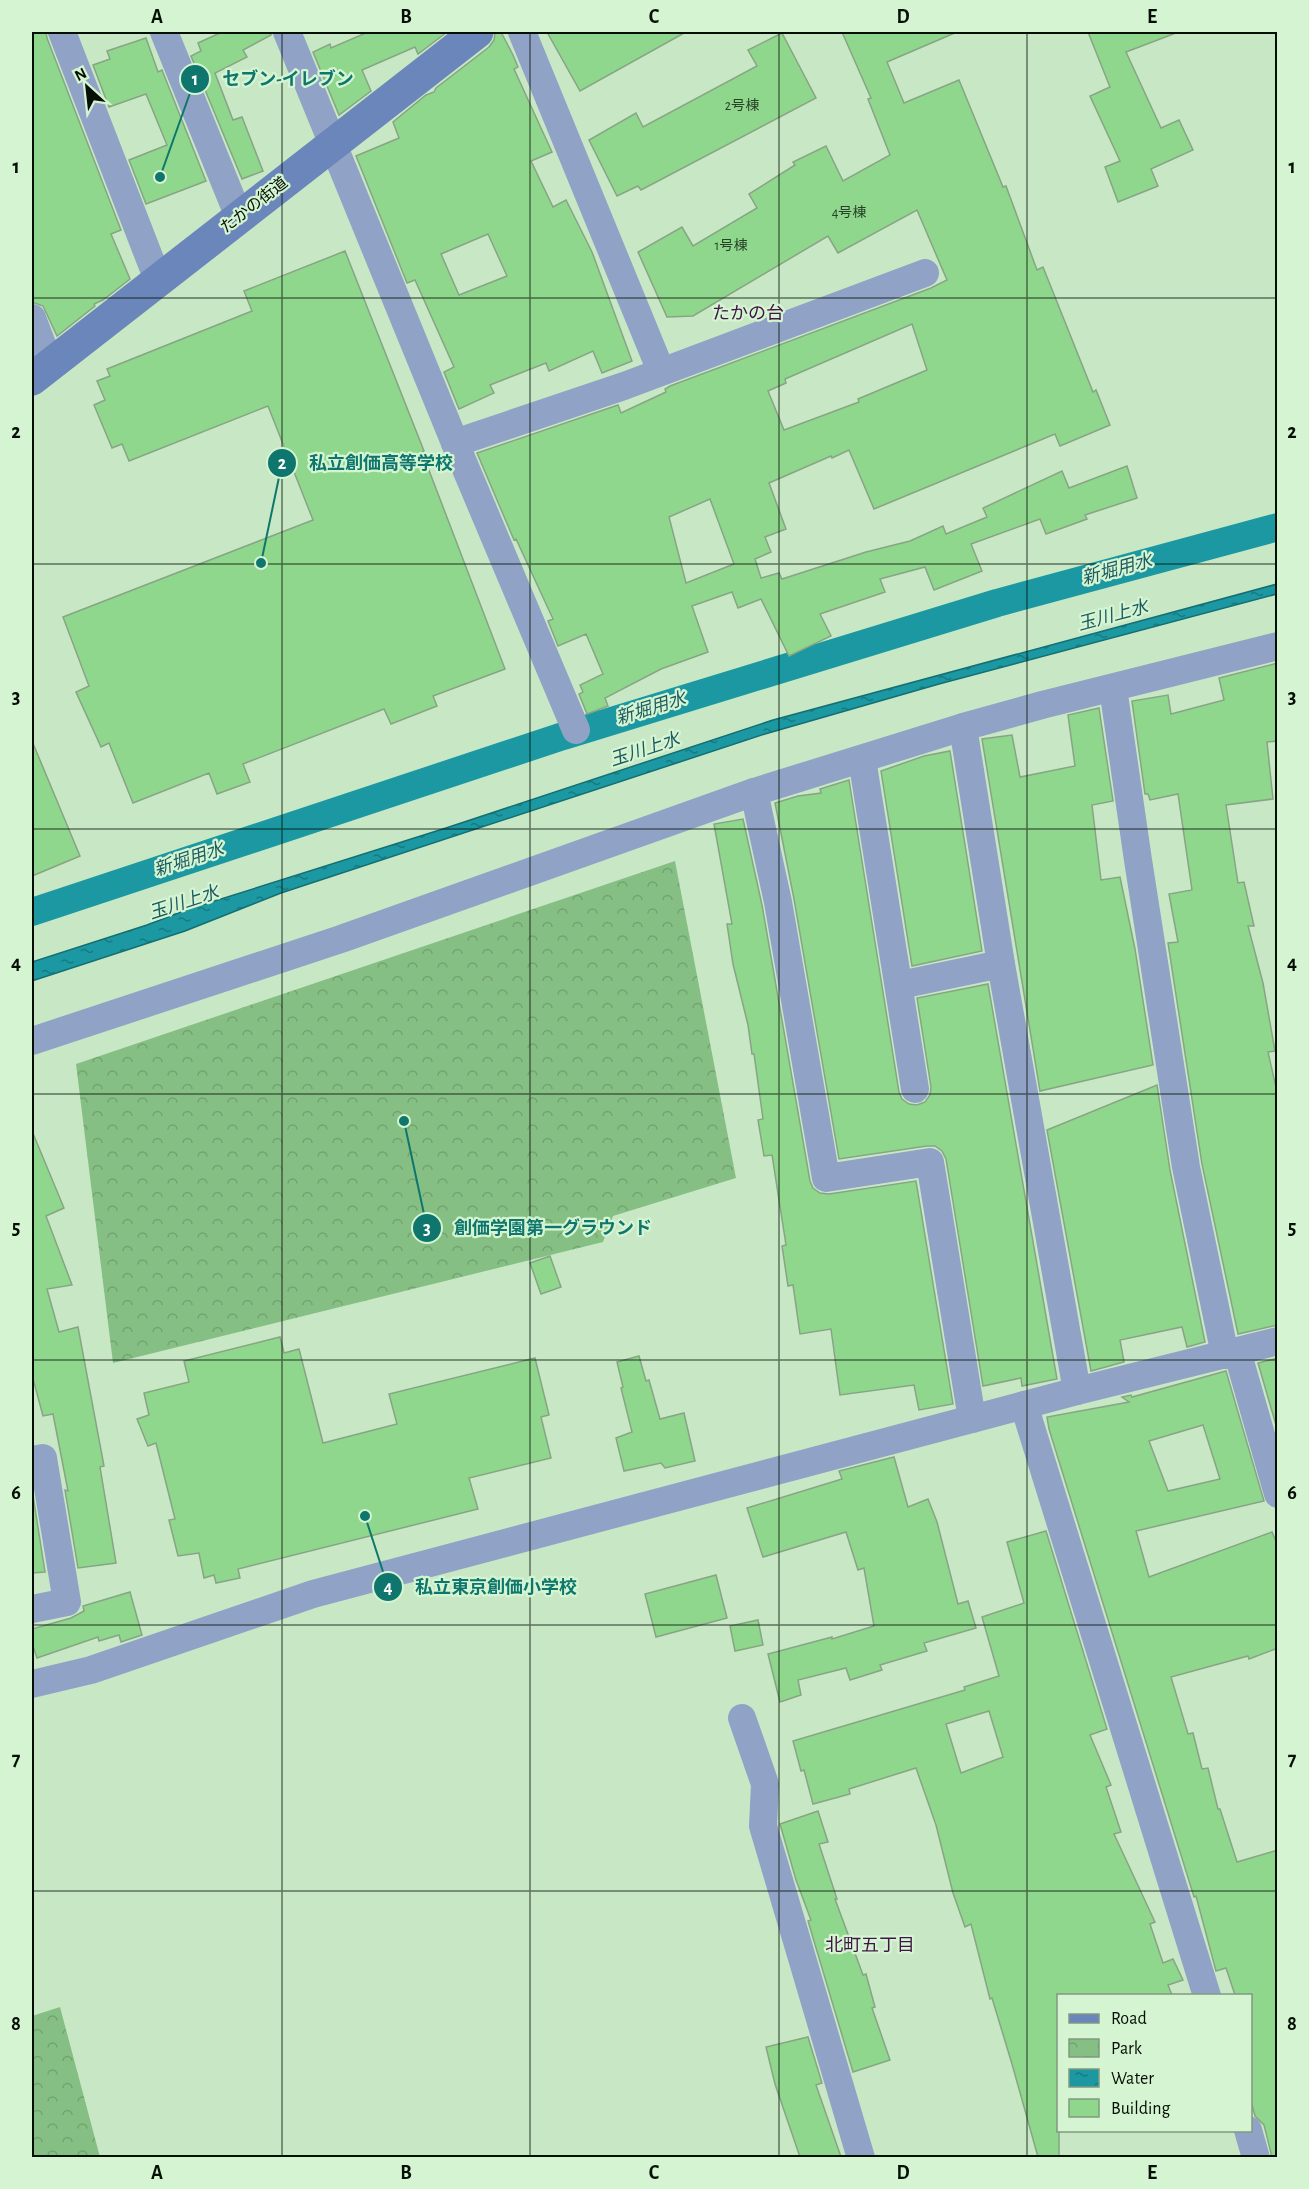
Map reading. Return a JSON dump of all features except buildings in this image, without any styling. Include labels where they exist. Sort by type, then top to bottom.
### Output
[{"type":"street","points":[[62,32],[158,280]]},
{"type":"street","points":[[164,32],[239,218]]},
{"type":"street","points":[[287,32],[455,443],[576,730]]},
{"type":"street","points":[[522,32],[661,371]]},
{"type":"street","name":"たかの街道","points":[[41,372],[470,34]]},
{"type":"street","points":[[455,443],[661,371],[925,273]]},
{"type":"street","points":[[32,318],[41,372]]},
{"type":"street","points":[[32,1041],[341,939],[754,792],[963,727],[1278,646]]},
{"type":"street","points":[[1113,688],[1186,1167],[1231,1353],[1278,1494]]},
{"type":"street","points":[[963,727],[1001,964],[1077,1391]]},
{"type":"street","points":[[862,759],[915,1089]]},
{"type":"street","points":[[754,792],[778,902],[826,1178],[930,1161],[972,1419]]},
{"type":"street","points":[[900,985],[1001,964]]},
{"type":"street","points":[[32,1684],[91,1670],[313,1594],[1077,1391],[1278,1341]]},
{"type":"street","points":[[1024,1405],[1207,1994]]},
{"type":"street","points":[[32,1460],[43,1458],[67,1602],[32,1609]]},
{"type":"street","points":[[742,1718],[765,1784],[763,1826],[861,2157]]},
{"type":"street","points":[[1249,2132],[1256,2157]]},
{"type":"green space","points":[[675,861],[736,1178],[613,1216],[603,1242],[113,1363],[76,1064]]},
{"type":"green space","points":[[60,2007],[100,2157],[32,2157],[32,2016]]},
{"type":"water","points":[[1277,584],[1277,594],[939,684],[765,734],[281,893],[185,931],[32,981],[32,962],[773,720]]},
{"type":"waterway","name":"新堀用水","points":[[32,912],[563,736],[997,603],[1278,527]]},
{"type":"place","name":"セブン-イレブン","points":[[160,177]]},
{"type":"place","name":"私立創価高等学校","points":[[261,563]]},
{"type":"place","name":"創価学園第一グラウンド","points":[[404,1121]]},
{"type":"place","name":"私立東京創価小学校","points":[[365,1516]]},
{"type":"district","name":"たかの台","points":[[748,314]]},
{"type":"district","name":"北町五丁目","points":[[870,1946]]},
{"type":"water label","name":"玉川上水","points":[[1113,616]]},
{"type":"water label","name":"玉川上水","points":[[645,750]]},
{"type":"water label","name":"玉川上水","points":[[184,903]]}]
